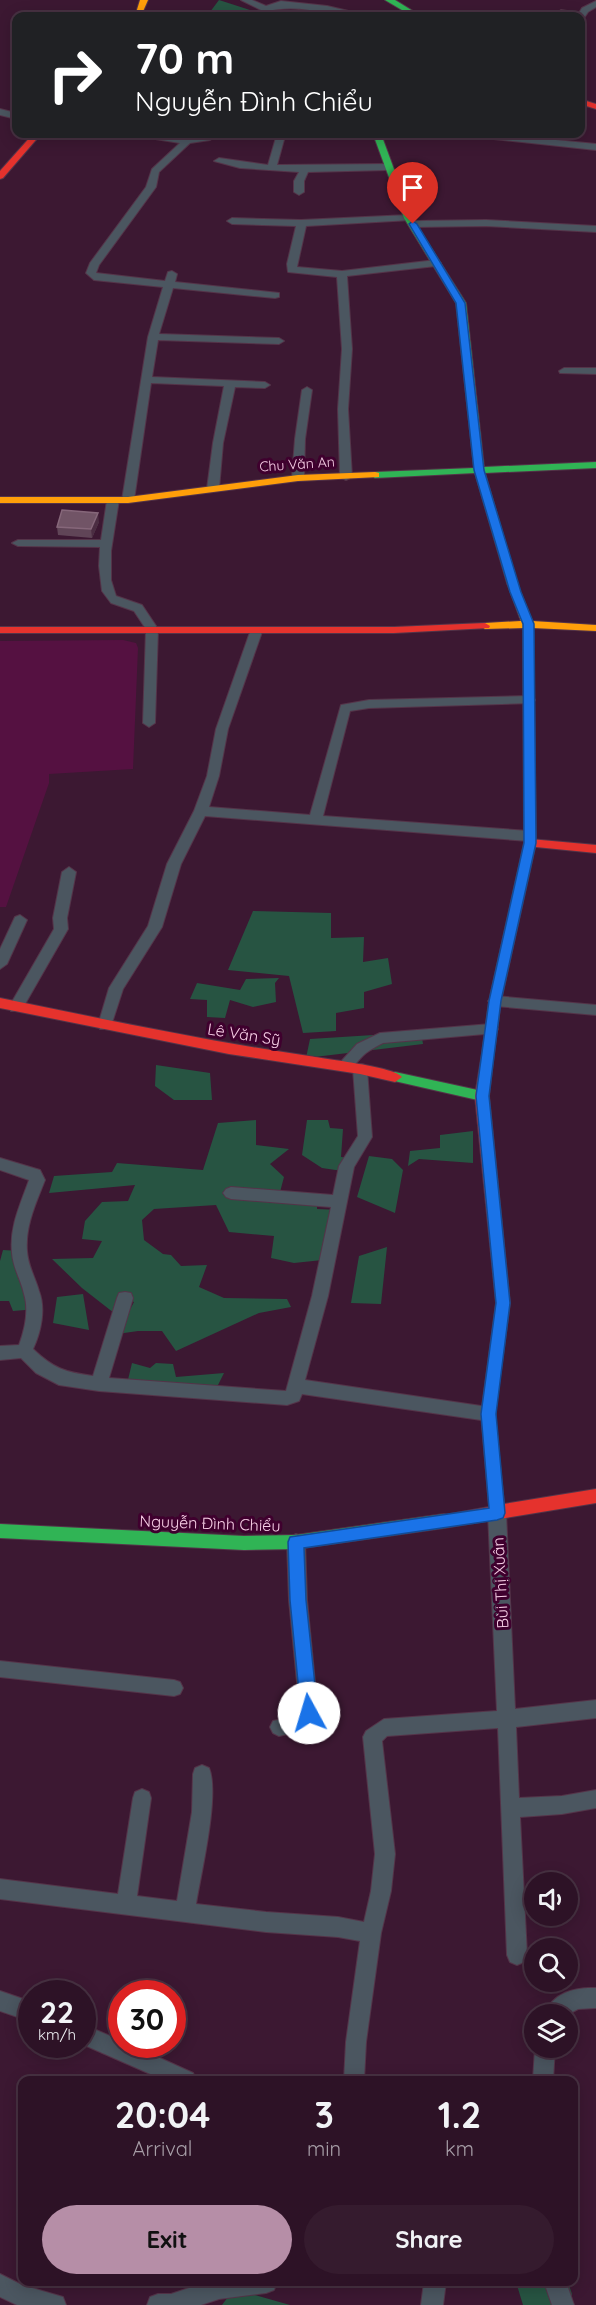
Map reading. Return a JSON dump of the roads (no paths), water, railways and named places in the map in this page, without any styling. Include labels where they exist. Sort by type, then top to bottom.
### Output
[{"type":"street","points":[[244,0],[265,9],[281,4],[344,12]]},
{"type":"street","points":[[389,0],[403,12]]},
{"type":"street","points":[[0,176],[33,138]]},
{"type":"street","points":[[173,138],[188,140],[202,138]]},
{"type":"street","points":[[272,167],[279,138]]},
{"type":"street","name":"Bùi Thị Xuân","points":[[378,138],[411,221],[461,303],[479,470],[528,624],[530,840],[495,1001],[482,1096],[503,1303],[488,1414],[497,1513],[512,1808],[516,1955]]},
{"type":"street","points":[[512,138],[596,147]]},
{"type":"street","points":[[188,140],[155,171],[151,187],[94,265],[91,273],[94,277],[170,279],[275,296]]},
{"type":"street","points":[[219,161],[304,170],[388,167]]},
{"type":"street","points":[[299,192],[299,181],[304,170]]},
{"type":"street","points":[[232,221],[271,220],[301,223],[411,221],[596,230]]},
{"type":"street","points":[[301,223],[302,229],[291,259],[292,270],[342,274],[436,263]]},
{"type":"street","points":[[342,274],[347,341],[343,409],[346,477]]},
{"type":"street","points":[[128,500],[153,337],[170,279]]},
{"type":"street","points":[[153,337],[279,341]]},
{"type":"street","points":[[564,371],[596,371]]},
{"type":"street","points":[[147,380],[265,385]]},
{"type":"street","points":[[213,489],[218,443],[230,384]]},
{"type":"street","points":[[298,478],[300,439],[308,390]]},
{"type":"street","name":"Chu Văn An","points":[[0,500],[128,500],[298,478],[596,465]]},
{"type":"street","points":[[113,500],[106,544],[105,583],[107,592],[116,601],[138,608],[152,629],[149,723]]},
{"type":"street","points":[[18,543],[106,544]]},
{"type":"street","points":[[0,630],[152,629],[256,632],[394,630],[528,624],[596,628]]},
{"type":"street","points":[[105,1025],[116,988],[155,927],[174,864],[201,811],[213,776],[222,729],[256,632]]},
{"type":"street","points":[[315,821],[345,708],[369,704],[529,700]]},
{"type":"street","points":[[201,811],[530,840],[596,849]]},
{"type":"street","points":[[16,1007],[62,929],[60,918],[69,872]]},
{"type":"street","points":[[0,964],[20,920]]},
{"type":"street","points":[[495,1001],[596,1010]]},
{"type":"street","name":"Lê Văn Sỹ","points":[[0,1003],[229,1049],[360,1069],[482,1096]]},
{"type":"street","points":[[344,1066],[363,1048],[380,1038],[491,1029]]},
{"type":"street","points":[[0,1353],[24,1351],[42,1368],[59,1378],[99,1384],[287,1398],[293,1396],[320,1296],[347,1166],[364,1137],[366,1129],[360,1069]]},
{"type":"street","points":[[0,1164],[26,1170],[35,1174],[37,1180],[24,1218],[18,1245],[20,1261],[33,1295],[34,1309],[31,1331],[24,1351]]},
{"type":"street","points":[[231,1193],[339,1202]]},
{"type":"street","points":[[99,1384],[125,1298]]},
{"type":"street","points":[[296,1386],[488,1414]]},
{"type":"street","name":"Nguyễn Đình Chiểu","points":[[0,1531],[244,1543],[296,1542],[596,1496]]},
{"type":"street","points":[[279,1728],[304,1723],[309,1713],[298,1600],[296,1542]]},
{"type":"street","points":[[0,1669],[174,1688]]},
{"type":"street","points":[[354,2076],[356,2042],[371,1933],[381,1891],[385,1854],[372,1737],[384,1728],[507,1719],[596,1709]]},
{"type":"street","points":[[186,1912],[201,1812],[202,1774]]},
{"type":"street","points":[[126,1905],[142,1798]]},
{"type":"street","points":[[512,1808],[562,1805],[596,1799]]},
{"type":"street","points":[[0,1889],[186,1912],[338,1927],[371,1933]]},
{"type":"street","points":[[564,2004],[578,1997],[596,1998]]},
{"type":"street","points":[[0,2001],[18,2007]]},
{"type":"street","points":[[96,2040],[177,2076]]},
{"type":"street","points":[[543,2076],[544,2058]]},
{"type":"street","points":[[0,2286],[19,2295],[55,2305]]},
{"type":"street","points":[[158,2305],[171,2305],[219,2288],[235,2286]]},
{"type":"street","points":[[432,2305],[434,2286]]},
{"type":"street","points":[[556,2286],[563,2305]]}]
